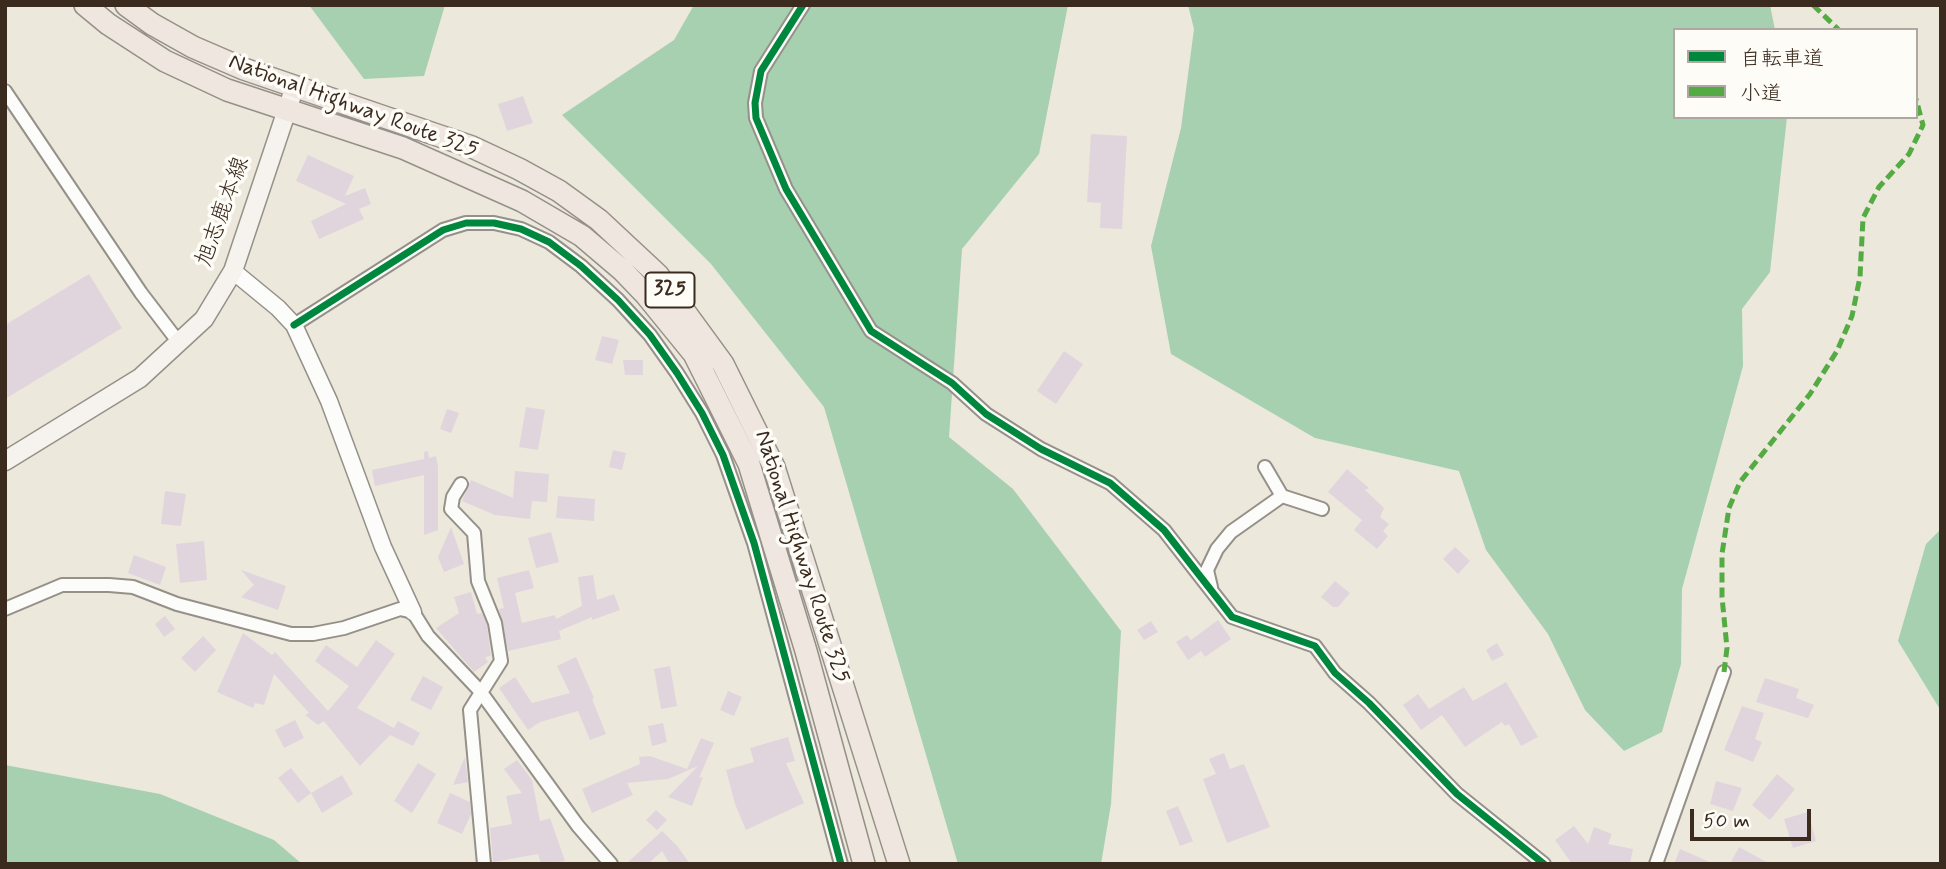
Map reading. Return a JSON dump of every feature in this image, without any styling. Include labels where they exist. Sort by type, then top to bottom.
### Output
[{"type":"highway","name":"National Highway Route 325","points":[[85,5],[165,61],[227,90],[403,148],[522,201],[592,244],[622,270],[673,326],[710,380],[749,464],[806,651],[864,864]]},
{"type":"highway","name":"National Highway Route 325","points":[[126,5],[152,24],[193,47],[295,86],[472,147],[559,191],[599,220],[658,275],[694,320],[723,363],[774,467],[899,864]]},
{"type":"main road","name":"旭志鹿本線","points":[[5,461],[140,378],[180,344],[204,319],[233,271],[295,86]]},
{"type":"street","points":[[803,5],[761,71],[755,103],[756,118],[786,189],[871,331],[952,383],[986,414],[1041,449],[1110,483],[1164,530],[1232,617],[1315,646],[1335,673],[1370,703],[1457,794],[1544,864]]},
{"type":"street","points":[[5,91],[141,293],[180,344]]},
{"type":"street","points":[[294,325],[443,230],[466,223],[494,223],[521,229],[549,242],[581,266],[618,300],[650,335],[677,373],[702,413],[727,467],[754,542],[841,864]]},
{"type":"street","points":[[233,271],[278,307],[294,325],[329,401],[383,547],[413,612],[428,636],[480,691],[578,826],[611,864]]},
{"type":"street","points":[[1265,467],[1282,496],[1322,509]]},
{"type":"street","points":[[461,484],[453,497],[451,509],[474,533],[478,581],[495,623],[502,661],[470,710],[484,864]]},
{"type":"street","points":[[1213,594],[1208,570],[1217,549],[1231,531],[1282,496]]},
{"type":"street","points":[[5,609],[62,585],[109,585],[132,587],[177,604],[291,634],[313,634],[344,628],[400,609],[413,612]]},
{"type":"street","points":[[1656,864],[1724,672]]},
{"type":"green space","points":[[309,5],[445,5],[424,76],[364,79]]},
{"type":"green space","points":[[694,5],[1068,5],[1039,154],[962,249],[949,437],[1013,489],[1121,631],[1111,804],[1101,864],[958,864],[824,407],[711,264],[562,115],[674,40]]},
{"type":"green space","points":[[1188,5],[1770,5],[1775,28],[1673,28],[1673,119],[1787,119],[1770,272],[1742,309],[1743,366],[1682,589],[1681,664],[1662,732],[1624,751],[1585,710],[1548,634],[1486,550],[1459,471],[1315,438],[1171,354],[1151,246],[1181,128],[1194,29]]},
{"type":"green space","points":[[1941,529],[1941,711],[1898,641],[1926,544]]},
{"type":"green space","points":[[5,765],[160,794],[274,840],[302,864],[5,864]]},
{"type":"building","points":[[523,96],[533,123],[507,131],[498,104]]},
{"type":"building","points":[[1091,134],[1127,136],[1122,229],[1100,228],[1101,203],[1087,202]]},
{"type":"building","points":[[308,155],[354,176],[345,196],[365,188],[371,204],[359,209],[364,219],[319,239],[311,221],[346,204],[296,181]]},
{"type":"building","points":[[89,274],[122,328],[5,399],[5,325]]},
{"type":"building","points":[[602,336],[619,340],[612,364],[595,360]]},
{"type":"building","points":[[1064,351],[1083,364],[1056,404],[1037,391]]},
{"type":"building","points":[[623,360],[643,360],[643,375],[625,375]]},
{"type":"building","points":[[526,407],[545,410],[538,450],[519,447]]},
{"type":"building","points":[[447,409],[459,413],[451,433],[440,429]]},
{"type":"building","points":[[613,450],[626,453],[622,470],[609,467]]},
{"type":"building","points":[[428,451],[429,458],[436,456],[438,467],[438,530],[424,535],[424,475],[375,486],[372,470],[424,459],[424,452]]},
{"type":"building","points":[[1347,469],[1369,488],[1365,490],[1384,508],[1380,517],[1389,524],[1383,531],[1388,536],[1377,549],[1354,530],[1362,520],[1328,492]]},
{"type":"building","points":[[515,471],[549,474],[547,502],[532,501],[530,519],[495,515],[462,501],[471,480],[513,498]]},
{"type":"building","points":[[165,491],[186,494],[181,526],[161,524]]},
{"type":"building","points":[[558,496],[595,499],[594,521],[556,518]]},
{"type":"building","points":[[451,527],[464,564],[444,572],[438,557]]},
{"type":"building","points":[[551,532],[559,562],[536,568],[528,538]]},
{"type":"building","points":[[204,541],[207,580],[180,583],[176,544]]},
{"type":"building","points":[[1455,547],[1470,561],[1458,574],[1443,559]]},
{"type":"building","points":[[134,555],[166,567],[160,585],[128,573]]},
{"type":"building","points":[[241,570],[286,586],[278,610],[241,597],[254,585]]},
{"type":"building","points":[[529,570],[534,588],[515,593],[522,623],[555,615],[556,619],[582,606],[578,577],[593,575],[597,600],[614,594],[620,610],[592,620],[592,617],[559,631],[561,639],[508,651],[499,609],[504,608],[497,578]]},
{"type":"building","points":[[1335,581],[1350,593],[1338,607],[1333,607],[1321,597]]},
{"type":"building","points":[[471,592],[477,614],[482,613],[487,625],[491,656],[485,657],[488,662],[474,672],[436,628],[459,613],[454,597]]},
{"type":"building","points":[[165,616],[175,629],[164,637],[155,624]]},
{"type":"building","points":[[1218,620],[1231,639],[1205,657],[1201,651],[1188,660],[1176,642],[1187,635],[1191,640]]},
{"type":"building","points":[[1151,621],[1158,632],[1144,640],[1137,630]]},
{"type":"building","points":[[243,633],[272,655],[275,652],[328,711],[349,686],[315,661],[326,645],[357,667],[376,640],[395,654],[357,708],[394,728],[398,721],[420,733],[413,746],[390,735],[360,766],[324,721],[318,725],[305,715],[309,713],[274,674],[264,705],[255,703],[253,708],[217,692]]},
{"type":"building","points":[[203,636],[216,650],[195,672],[181,658]]},
{"type":"building","points":[[1497,643],[1504,655],[1492,661],[1486,650]]},
{"type":"building","points":[[576,657],[606,734],[590,740],[578,711],[540,722],[528,730],[499,688],[515,677],[532,703],[570,693],[557,666]]},
{"type":"building","points":[[670,666],[677,706],[661,709],[654,669]]},
{"type":"building","points":[[423,676],[443,687],[431,710],[410,700]]},
{"type":"building","points":[[1765,678],[1799,689],[1796,698],[1814,705],[1808,718],[1756,702]]},
{"type":"building","points":[[1506,682],[1538,737],[1521,746],[1509,724],[1505,726],[1502,722],[1465,747],[1442,715],[1421,730],[1403,705],[1418,694],[1429,709],[1464,687],[1473,701]]},
{"type":"building","points":[[728,691],[742,697],[734,716],[720,710]]},
{"type":"building","points":[[1742,706],[1764,713],[1755,739],[1762,742],[1753,762],[1724,750]]},
{"type":"building","points":[[295,720],[304,738],[284,748],[275,730]]},
{"type":"building","points":[[663,723],[667,742],[652,746],[648,726]]},
{"type":"building","points":[[788,737],[795,761],[786,763],[804,803],[746,830],[735,804],[726,770],[754,762],[750,748]]},
{"type":"building","points":[[701,738],[714,743],[699,778],[703,777],[692,806],[668,797],[698,766],[668,779],[627,783],[633,795],[592,813],[582,789],[640,764],[639,757],[650,756],[687,769]]},
{"type":"building","points":[[1224,753],[1230,769],[1244,764],[1270,827],[1227,843],[1203,779],[1216,774],[1209,759]]},
{"type":"building","points":[[465,757],[468,782],[453,785]]},
{"type":"building","points":[[517,760],[532,780],[540,821],[550,818],[565,861],[541,864],[538,854],[493,862],[490,828],[512,824],[506,796],[522,793],[504,769]]},
{"type":"building","points":[[418,763],[436,774],[412,813],[394,801]]},
{"type":"building","points":[[291,768],[311,793],[298,803],[278,778]]},
{"type":"building","points":[[1777,774],[1795,789],[1770,820],[1752,805]]},
{"type":"building","points":[[342,775],[353,794],[322,813],[311,793]]},
{"type":"building","points":[[1716,781],[1742,788],[1733,811],[1710,804]]},
{"type":"building","points":[[450,793],[470,802],[471,814],[462,834],[437,823]]},
{"type":"building","points":[[1178,806],[1193,841],[1180,846],[1166,811]]},
{"type":"building","points":[[656,810],[667,820],[657,830],[646,820]]},
{"type":"building","points":[[1808,812],[1816,841],[1793,848],[1784,819]]},
{"type":"building","points":[[1574,826],[1588,844],[1594,827],[1612,834],[1608,844],[1633,849],[1630,864],[1572,864],[1555,840]]},
{"type":"building","points":[[662,831],[690,864],[670,864],[662,851],[648,864],[626,864]]},
{"type":"building","points":[[1739,847],[1770,864],[1730,864]]},
{"type":"building","points":[[1680,849],[1714,864],[1674,864]]},
{"type":"marked path","points":[[1813,5],[1837,28]]},
{"type":"marked path","points":[[1724,672],[1727,648],[1722,597],[1722,554],[1729,508],[1740,482],[1810,394],[1837,351],[1852,316],[1860,277],[1863,218],[1879,187],[1909,154],[1923,125],[1918,106]]},
{"type":"cycle path","points":[[803,5],[761,71],[755,103],[756,118],[786,189],[871,331],[952,383],[986,414],[1041,449],[1110,483],[1164,530],[1232,617],[1315,646],[1335,673],[1369,703],[1457,794],[1544,864]]},
{"type":"cycle path","points":[[294,325],[443,230],[466,223],[494,223],[521,229],[549,242],[581,266],[618,300],[650,335],[677,373],[702,413],[723,455],[754,543],[841,864]]}]
